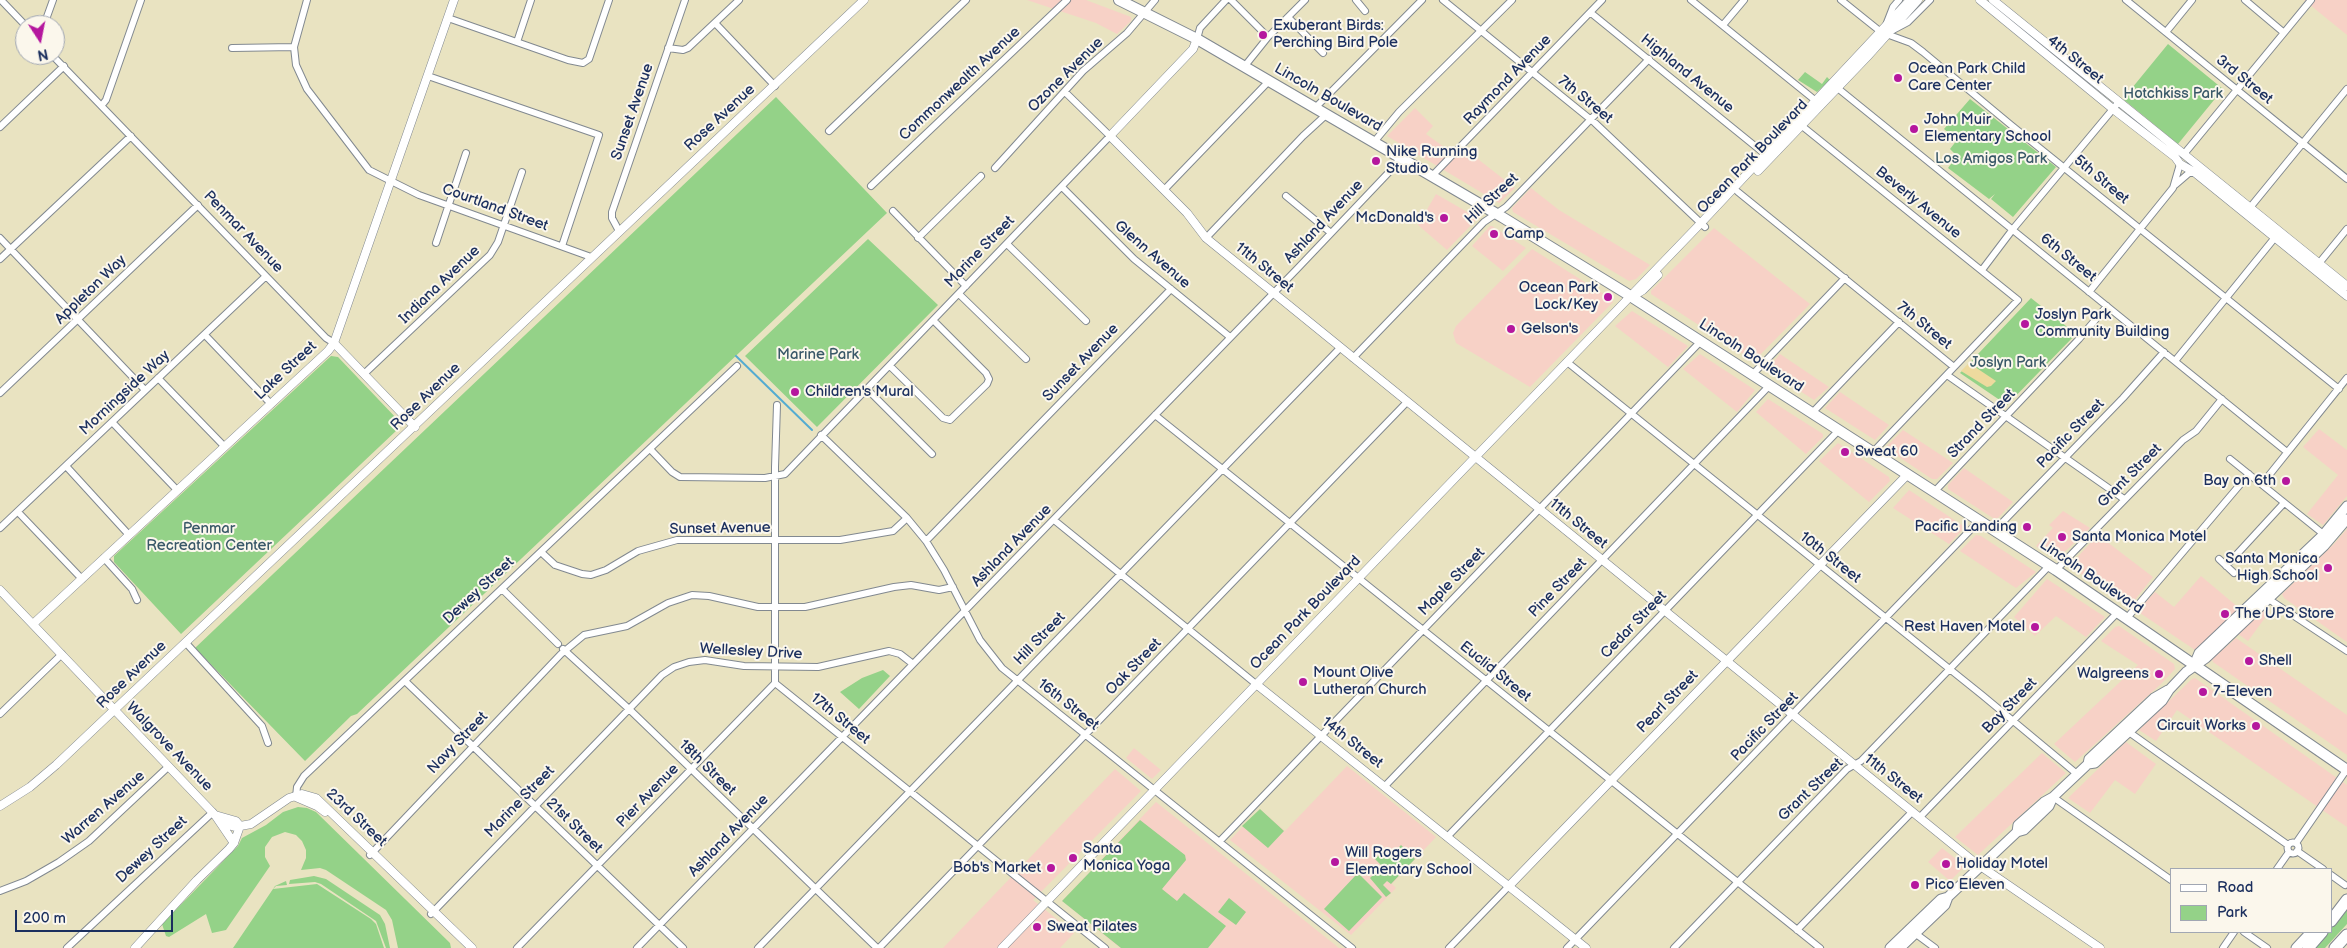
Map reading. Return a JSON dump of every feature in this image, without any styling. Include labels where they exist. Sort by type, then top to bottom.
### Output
[{"type":"highway","name":"Lincoln Boulevard","points":[[1119,0],[1197,38],[1495,213],[1631,297],[2053,568],[2347,770]]},
{"type":"highway","points":[[2332,920],[2347,900]]},
{"type":"highway","points":[[2308,948],[2321,933]]},
{"type":"highway","points":[[2335,948],[2347,935]]},
{"type":"main road","points":[[2194,665],[2199,654],[2323,535],[2347,506]]},
{"type":"main road","points":[[1890,948],[1946,905],[1948,897],[2017,832],[2024,830],[2049,806],[2053,797],[2088,764],[2089,759],[2125,730],[2154,698],[2169,690],[2194,665],[2206,658],[2273,598],[2347,519]]},
{"type":"main road","points":[[2332,911],[2347,895]]},
{"type":"main road","points":[[1900,948],[1912,932]]},
{"type":"main road","points":[[2296,948],[2311,933]]},
{"type":"street","points":[[1,0],[15,15]]},
{"type":"street","points":[[48,15],[53,0]]},
{"type":"street","points":[[102,105],[106,100],[141,0]]},
{"type":"street","points":[[232,48],[294,47],[308,0]]},
{"type":"street","name":"Lake Street","points":[[34,624],[224,446],[328,352],[334,343],[454,0]]},
{"type":"street","points":[[516,42],[531,0]]},
{"type":"street","points":[[448,18],[568,60],[583,63],[589,59],[609,0]]},
{"type":"street","name":"Sunset Avenue","points":[[619,231],[612,218],[612,212],[685,0]]},
{"type":"street","points":[[668,48],[682,50],[688,48],[739,0]]},
{"type":"street","name":"Rose Avenue","points":[[0,806],[43,776],[115,711],[415,427],[591,257],[775,86],[864,0]]},
{"type":"street","points":[[829,131],[966,0]]},
{"type":"street","name":"Commonwealth Avenue","points":[[871,186],[1066,0]]},
{"type":"street","name":"Ozone Avenue","points":[[995,168],[1090,65],[1127,33],[1155,0]]},
{"type":"street","points":[[1197,38],[1200,28],[1226,0]]},
{"type":"street","points":[[1231,0],[1268,37]]},
{"type":"street","points":[[1244,67],[1268,37],[1305,0]]},
{"type":"street","points":[[1356,0],[1365,11]]},
{"type":"street","points":[[1315,108],[1422,0]]},
{"type":"street","name":"7th Street","points":[[1443,0],[1590,120],[1703,225]]},
{"type":"street","points":[[1374,142],[1400,112],[1512,0]]},
{"type":"street","name":"Raymond Avenue","points":[[1432,176],[1602,0]]},
{"type":"street","points":[[1691,0],[1802,89],[1813,104]]},
{"type":"street","points":[[1723,26],[1744,0]]},
{"type":"street","name":"5th Street","points":[[1841,0],[1886,31],[1923,52],[2339,388]]},
{"type":"street","name":"Ocean Park Boulevard","points":[[1886,31],[1893,7],[1899,0]]},
{"type":"street","name":"Ocean Park Boulevard","points":[[1886,31],[1910,0]]},
{"type":"street","name":"Ocean Park Boulevard","points":[[1703,225],[1802,126],[1835,86],[1918,0]]},
{"type":"street","name":"Ocean Park Boulevard","points":[[1886,31],[1908,22],[1930,0]]},
{"type":"street","name":"4th Street","points":[[1980,0],[2248,210],[2317,267],[2347,296]]},
{"type":"street","name":"4th Street","points":[[1993,0],[2115,106]]},
{"type":"street","name":"3rd Street","points":[[2126,0],[2347,179]]},
{"type":"street","points":[[2166,32],[2192,0]]},
{"type":"street","points":[[2245,0],[2284,32]]},
{"type":"street","points":[[2173,188],[2182,159],[2236,89],[2310,0]]},
{"type":"street","name":"Highland Avenue","points":[[1591,13],[1766,155]]},
{"type":"street","points":[[1288,17],[1323,52]]},
{"type":"street","points":[[715,23],[775,86]]},
{"type":"street","name":"Marine Street","points":[[775,478],[784,474],[1062,187],[1193,49],[1197,38]]},
{"type":"street","name":"Courtland Street","points":[[294,47],[296,65],[307,89],[369,170],[418,194],[591,257]]},
{"type":"street","name":"Hill Street","points":[[1353,358],[1484,222],[1506,207],[1649,59]]},
{"type":"street","points":[[0,127],[64,66]]},
{"type":"street","name":"Penmar Avenue","points":[[64,66],[326,338],[334,343],[415,427]]},
{"type":"street","points":[[428,76],[599,134],[562,246]]},
{"type":"street","points":[[1164,190],[1269,81]]},
{"type":"street","name":"Ocean Park Boulevard","points":[[1002,948],[1567,362],[1631,297],[1643,290],[1766,159],[1766,155],[1813,104],[1835,86]]},
{"type":"street","name":"6th Street","points":[[1835,86],[2287,452]]},
{"type":"street","points":[[2248,210],[2347,89]]},
{"type":"street","name":"11th Street","points":[[1065,92],[1190,216],[1206,238],[1273,294],[1792,716],[1981,867],[2100,948]]},
{"type":"street","points":[[1811,116],[1819,104],[1813,104]]},
{"type":"street","points":[[1802,126],[1801,124],[1813,104]]},
{"type":"street","points":[[1982,270],[2012,229],[2115,106]]},
{"type":"street","points":[[1206,238],[1303,136],[1327,114]]},
{"type":"street","name":"Beverly Avenue","points":[[1802,126],[2018,300],[1954,367]]},
{"type":"street","points":[[0,259],[131,136]]},
{"type":"street","points":[[436,243],[466,153]]},
{"type":"street","name":"Ashland Avenue","points":[[637,948],[1273,294],[1392,169],[1400,158]]},
{"type":"street","name":"4th Street","points":[[2182,159],[2196,174],[2248,210]]},
{"type":"street","name":"Indiana Avenue","points":[[365,374],[490,255],[495,248],[504,225],[522,172]]},
{"type":"street","points":[[2089,292],[2173,188],[2189,173],[2196,174]]},
{"type":"street","points":[[918,238],[981,176]]},
{"type":"street","name":"Glenn Avenue","points":[[1062,187],[1134,259],[1230,337]]},
{"type":"street","name":"7th Street","points":[[1738,192],[1954,367]]},
{"type":"street","points":[[1286,196],[1331,233]]},
{"type":"street","name":"Appleton Way","points":[[0,392],[198,205]]},
{"type":"street","points":[[893,212],[966,286]]},
{"type":"street","points":[[2317,267],[2347,229]]},
{"type":"street","points":[[2176,361],[2277,235]]},
{"type":"street","points":[[0,238],[145,390]]},
{"type":"street","points":[[1007,244],[1086,321]]},
{"type":"street","name":"4th Street","points":[[2317,267],[2347,286]]},
{"type":"street","name":"Morningside Way","points":[[0,528],[266,276]]},
{"type":"street","points":[[1753,374],[1845,278]]},
{"type":"street","name":"Sunset Avenue","points":[[926,541],[1171,289]]},
{"type":"street","points":[[959,294],[1026,359]]},
{"type":"street","name":"Strand Street","points":[[1934,492],[2007,417],[2107,306]]},
{"type":"street","points":[[890,366],[943,418],[950,420],[969,402],[989,379],[933,320]]},
{"type":"street","points":[[1812,413],[1900,322]]},
{"type":"street","points":[[204,335],[271,404]]},
{"type":"street","name":"Maple Street","points":[[1220,840],[1701,341]]},
{"type":"street","name":"Hill Street","points":[[758,948],[1340,348]]},
{"type":"street","name":"Pacific Street","points":[[1994,531],[2130,391],[2164,352]]},
{"type":"street","name":"10th Street","points":[[1567,362],[2014,721],[2077,774]]},
{"type":"street","name":"Dewey Street","points":[[296,797],[297,787],[304,776],[738,366]]},
{"type":"street","points":[[1872,452],[1954,367]]},
{"type":"street","name":"7th Street","points":[[1947,375],[2124,499]]},
{"type":"street","points":[[158,378],[224,446]]},
{"type":"street","points":[[2262,484],[2347,378]]},
{"type":"street","name":"Pine Street","points":[[1385,786],[1770,386]]},
{"type":"street","points":[[867,389],[932,454]]},
{"type":"street","name":"Grant Street","points":[[1674,948],[1846,770],[1854,766],[2183,440],[2196,431],[2222,399]]},
{"type":"street","name":"Oak Street","points":[[878,948],[1406,403]]},
{"type":"street","points":[[775,683],[775,478],[778,406]]},
{"type":"street","name":"Euclid Street","points":[[1155,416],[1820,948]]},
{"type":"street","points":[[112,422],[177,490]]},
{"type":"street","name":"Cedar Street","points":[[1447,836],[1838,430]]},
{"type":"street","name":"16th Street","points":[[821,434],[906,518],[926,541],[986,650],[1017,680],[1220,840],[1352,948]]},
{"type":"street","points":[[650,449],[672,472],[680,477],[775,478]]},
{"type":"street","points":[[2230,459],[2323,535],[2333,536]]},
{"type":"street","points":[[66,466],[129,535]]},
{"type":"street","name":"Pearl Street","points":[[1449,948],[1907,474]]},
{"type":"street","name":"Bay Street","points":[[1920,818],[2014,721],[2122,615],[2249,474]]},
{"type":"street","points":[[2226,566],[2284,503]]},
{"type":"street","points":[[18,512],[82,579]]},
{"type":"street","name":"Sunset Avenue","points":[[541,552],[555,564],[582,574],[591,575],[606,570],[643,549],[677,540],[840,540],[893,531],[906,518]]},
{"type":"street","name":"14th Street","points":[[1054,520],[1320,736],[1586,948]]},
{"type":"street","name":"Pacific Street","points":[[1567,948],[1979,521]]},
{"type":"street","points":[[104,558],[132,589],[137,600]]},
{"type":"street","points":[[2219,559],[2234,573]]},
{"type":"street","name":"Navy Street","points":[[371,853],[473,746],[562,648],[584,636],[627,626],[674,600],[692,595],[709,596],[758,607],[814,606],[894,587],[910,586],[939,590],[953,588]]},
{"type":"street","name":"18th Street","points":[[502,589],[878,948]]},
{"type":"street","name":"Walgrove Avenue","points":[[0,590],[214,813],[234,843]]},
{"type":"street","points":[[2259,596],[2273,598],[2347,651]]},
{"type":"street","points":[[186,643],[262,726],[268,743]]},
{"type":"street","name":"Wellesley Drive","points":[[629,709],[662,675],[681,664],[705,660],[744,666],[825,666],[889,651],[900,654],[913,664]]},
{"type":"street","points":[[0,714],[62,654]]},
{"type":"street","name":"21st Street","points":[[405,680],[683,948]]},
{"type":"street","name":"17th Street","points":[[775,683],[1105,948]]},
{"type":"street","name":"Pier Avenue","points":[[518,948],[775,683]]},
{"type":"street","name":"Marine Street","points":[[433,912],[629,709]]},
{"type":"street","points":[[2125,730],[2288,845],[2289,852],[2278,868]]},
{"type":"street","name":"Warren Avenue","points":[[0,891],[26,881],[59,862],[89,841],[168,767]]},
{"type":"street","points":[[2288,845],[2296,843],[2347,770]]},
{"type":"street","name":"23rd Street","points":[[296,797],[302,794],[319,801],[472,948]]},
{"type":"street","points":[[221,823],[232,827],[256,822],[281,802],[296,797]]},
{"type":"street","points":[[2053,797],[2170,879]]},
{"type":"street","points":[[1797,930],[1912,812]]},
{"type":"street","name":"Dewey Street","points":[[67,948],[214,813]]},
{"type":"street","name":"Walgrove Avenue","points":[[214,813],[236,821],[240,826]]},
{"type":"street","points":[[134,948],[234,843],[240,826]]},
{"type":"street","points":[[2296,843],[2297,851],[2322,868]]},
{"type":"street","points":[[2289,852],[2293,854],[2297,851]]},
{"type":"street","points":[[2332,876],[2345,885]]},
{"type":"street","name":"23rd Street","points":[[433,912],[467,948]]},
{"type":"street","points":[[1912,932],[1935,948]]},
{"type":"street","points":[[2223,948],[2236,933]]},
{"type":"street","points":[[2245,933],[2267,948]]},
{"type":"shaded area","points":[[1027,0],[1086,0],[1131,17],[1131,21],[1117,34],[1096,23]]},
{"type":"shaded area","points":[[2304,0],[2347,0],[2347,35]]},
{"type":"shaded area","points":[[1415,108],[1433,126],[1426,134],[1458,157],[1465,149],[1515,188],[1499,203],[1387,136]]},
{"type":"shaded area","points":[[1531,188],[1559,210],[1650,265],[1636,279],[1629,281],[1513,212],[1512,208]]},
{"type":"shaded area","points":[[1436,194],[1476,217],[1476,220],[1447,250],[1418,225]]},
{"type":"shaded area","points":[[1490,226],[1526,248],[1503,271],[1472,246]]},
{"type":"shaded area","points":[[1714,228],[1810,304],[1754,361],[1651,294],[1651,291]]},
{"type":"shaded area","points":[[1532,249],[1612,299],[1613,302],[1530,387],[1456,343],[1453,333],[1456,326]]},
{"type":"shaded area","points":[[1632,311],[1688,346],[1668,367],[1615,326]]},
{"type":"shaded area","points":[[1700,354],[1755,390],[1737,412],[1683,369]]},
{"type":"shaded area","points":[[1780,354],[1829,387],[1814,400],[1767,370]]},
{"type":"shaded area","points":[[1840,392],[1889,425],[1875,440],[1825,408]]},
{"type":"shaded area","points":[[1768,399],[1823,434],[1823,437],[1806,454],[1756,412]]},
{"type":"shaded area","points":[[2319,429],[2347,450],[2347,496],[2323,525],[2307,514],[2338,475],[2303,447]]},
{"type":"shaded area","points":[[1903,430],[1953,463],[1937,479],[1932,479],[1887,449],[1887,446]]},
{"type":"shaded area","points":[[1838,443],[1889,477],[1890,481],[1869,502],[1819,461]]},
{"type":"shaded area","points":[[1964,468],[2013,502],[1998,518],[1993,518],[1948,489],[1948,485]]},
{"type":"shaded area","points":[[1909,490],[1965,527],[1949,544],[1893,508]]},
{"type":"shaded area","name":"Santa Monica Motel","points":[[2063,511],[2090,528],[2057,559],[2036,546],[2053,528],[2049,525]]},
{"type":"shaded area","name":"Santa Monica High School","points":[[2347,529],[2347,642],[2284,598],[2282,594]]},
{"type":"shaded area","points":[[1976,535],[1981,536],[2036,572],[2016,588],[1960,551]]},
{"type":"shaded area","points":[[2098,535],[2153,577],[2130,606],[2069,566]]},
{"type":"shaded area","points":[[2201,576],[2239,608],[2195,650],[2137,611],[2155,592],[2174,607]]},
{"type":"shaded area","points":[[2047,579],[2105,617],[2086,637],[2056,616],[2035,636],[2014,617]]},
{"type":"shaded area","points":[[2266,608],[2270,611],[2248,641],[2238,634]]},
{"type":"shaded area","points":[[2119,626],[2174,664],[2175,669],[2075,762],[2054,744],[2138,665],[2101,641],[2115,627]]},
{"type":"shaded area","points":[[2236,638],[2347,715],[2347,755],[2213,662],[2212,659]]},
{"type":"shaded area","points":[[2195,678],[2347,785],[2347,827],[2177,710],[2156,741],[2139,730]]},
{"type":"shaded area","points":[[2126,742],[2156,764],[2135,794],[2115,780],[2090,813],[2068,798]]},
{"type":"shaded area","points":[[1134,748],[1161,770],[1152,779],[1126,758]]},
{"type":"shaded area","points":[[2042,753],[2066,773],[1978,855],[1955,837]]},
{"type":"shaded area","name":"Will Rogers Elementary School","points":[[1347,766],[1436,837],[1392,884],[1396,888],[1351,935],[1230,840],[1260,809],[1285,831]]},
{"type":"shaded area","points":[[1115,769],[1141,791],[1033,900],[1074,933],[1060,948],[943,948]]},
{"type":"shaded area","points":[[1156,802],[1339,948],[1120,948],[1062,901]]},
{"type":"shaded area","name":"Holiday Motel","points":[[1942,848],[1965,866],[1950,881],[1928,862]]},
{"type":"green space","name":"Hotchkiss Park","points":[[2168,44],[2223,89],[2178,144],[2123,99]]},
{"type":"green space","points":[[1805,72],[1822,84],[1827,77],[1830,80],[1817,92],[1798,80]]},
{"type":"green space","points":[[776,97],[887,213],[305,761],[195,648]]},
{"type":"green space","points":[[1802,99],[1805,105],[1768,144],[1763,143]]},
{"type":"green space","name":"Los Amigos Park","points":[[1970,99],[2056,167],[2013,217],[1991,199],[1995,194],[1989,199],[1948,168],[1957,156],[1950,149],[1957,140],[1944,129]]},
{"type":"green space","name":"Marine Park","points":[[868,239],[938,305],[817,427],[745,356]]},
{"type":"green space","name":"Joslyn Park","points":[[2031,298],[2076,334],[2007,405],[1960,373]]},
{"type":"green space","name":"Penmar Recreation Center","points":[[331,356],[338,357],[398,420],[397,430],[181,634],[114,562],[114,556]]},
{"type":"green space","points":[[883,670],[890,676],[859,709],[840,692],[862,678]]},
{"type":"green space","points":[[298,807],[316,812],[450,943],[451,948],[398,948],[392,920],[386,910],[326,870],[320,868],[301,870],[306,858],[306,850],[302,841],[296,835],[285,832],[272,837],[265,847],[265,857],[270,866],[226,930],[212,933],[206,914],[169,937],[166,936],[162,924],[238,846],[242,838],[266,825],[283,812]]},
{"type":"green space","points":[[1260,809],[1284,831],[1268,848],[1242,826]]},
{"type":"green space","points":[[1140,820],[1185,855],[1186,860],[1162,889],[1177,901],[1184,893],[1226,926],[1208,948],[1121,948],[1062,901]]},
{"type":"green space","points":[[1401,845],[1415,859],[1391,884],[1387,881],[1383,885],[1391,893],[1386,897],[1370,878],[1382,866],[1375,859],[1380,854],[1390,857]]},
{"type":"green space","points":[[1356,875],[1360,875],[1382,897],[1349,931],[1324,909]]},
{"type":"green space","points":[[314,876],[326,879],[380,915],[385,924],[390,948],[386,948],[376,921],[321,884],[315,882],[289,884],[290,880]]},
{"type":"green space","points":[[286,881],[287,885],[276,886],[273,889],[317,884],[371,919],[376,924],[384,948],[233,948],[275,886]]},
{"type":"green space","points":[[1229,898],[1246,912],[1236,925],[1218,912]]},
{"type":"green space","points":[[2347,909],[2347,924],[2325,948],[2314,948],[2327,933],[2332,933],[2332,927]]},
{"type":"sand","points":[[1969,363],[1996,381],[1987,387],[1961,371]]},
{"type":"waterway","points":[[736,356],[812,430]]},
{"type":"place","name":"Exuberant Birds: Perching Bird Pole","points":[[1263,35]]},
{"type":"place","name":"Ocean Park Child Care Center","points":[[1898,78]]},
{"type":"place","name":"John Muir Elementary School","points":[[1914,129]]},
{"type":"place","name":"Nike Running Studio","points":[[1376,161]]},
{"type":"place","name":"McDonald's","points":[[1444,218]]},
{"type":"place","name":"Camp","points":[[1494,234]]},
{"type":"place","name":"Ocean Park Lock/Key","points":[[1608,297]]},
{"type":"place","name":"Joslyn Park Community Building","points":[[2025,324]]},
{"type":"place","name":"Gelson's","points":[[1511,329]]},
{"type":"place","name":"Children's Mural","points":[[795,392]]},
{"type":"place","name":"Sweat 60","points":[[1845,452]]},
{"type":"place","name":"Bay on 6th","points":[[2286,481]]},
{"type":"place","name":"Pacific Landing","points":[[2027,527]]},
{"type":"place","name":"Santa Monica Motel","points":[[2062,537]]},
{"type":"place","name":"Santa Monica High School","points":[[2328,568]]},
{"type":"place","name":"The UPS Store","points":[[2225,614]]},
{"type":"place","name":"Rest Haven Motel","points":[[2035,627]]},
{"type":"place","name":"Shell","points":[[2249,661]]},
{"type":"place","name":"Walgreens","points":[[2159,674]]},
{"type":"place","name":"Mount Olive Lutheran Church","points":[[1303,682]]},
{"type":"place","name":"7-Eleven","points":[[2203,692]]},
{"type":"place","name":"Circuit Works","points":[[2256,726]]},
{"type":"place","name":"Santa Monica Yoga","points":[[1073,858]]},
{"type":"place","name":"Will Rogers Elementary School","points":[[1335,862]]},
{"type":"place","name":"Holiday Motel","points":[[1946,864]]},
{"type":"place","name":"Bob's Market","points":[[1051,868]]},
{"type":"place","name":"Pico Eleven","points":[[1915,885]]},
{"type":"place","name":"Sweat Pilates","points":[[1037,927]]}]
